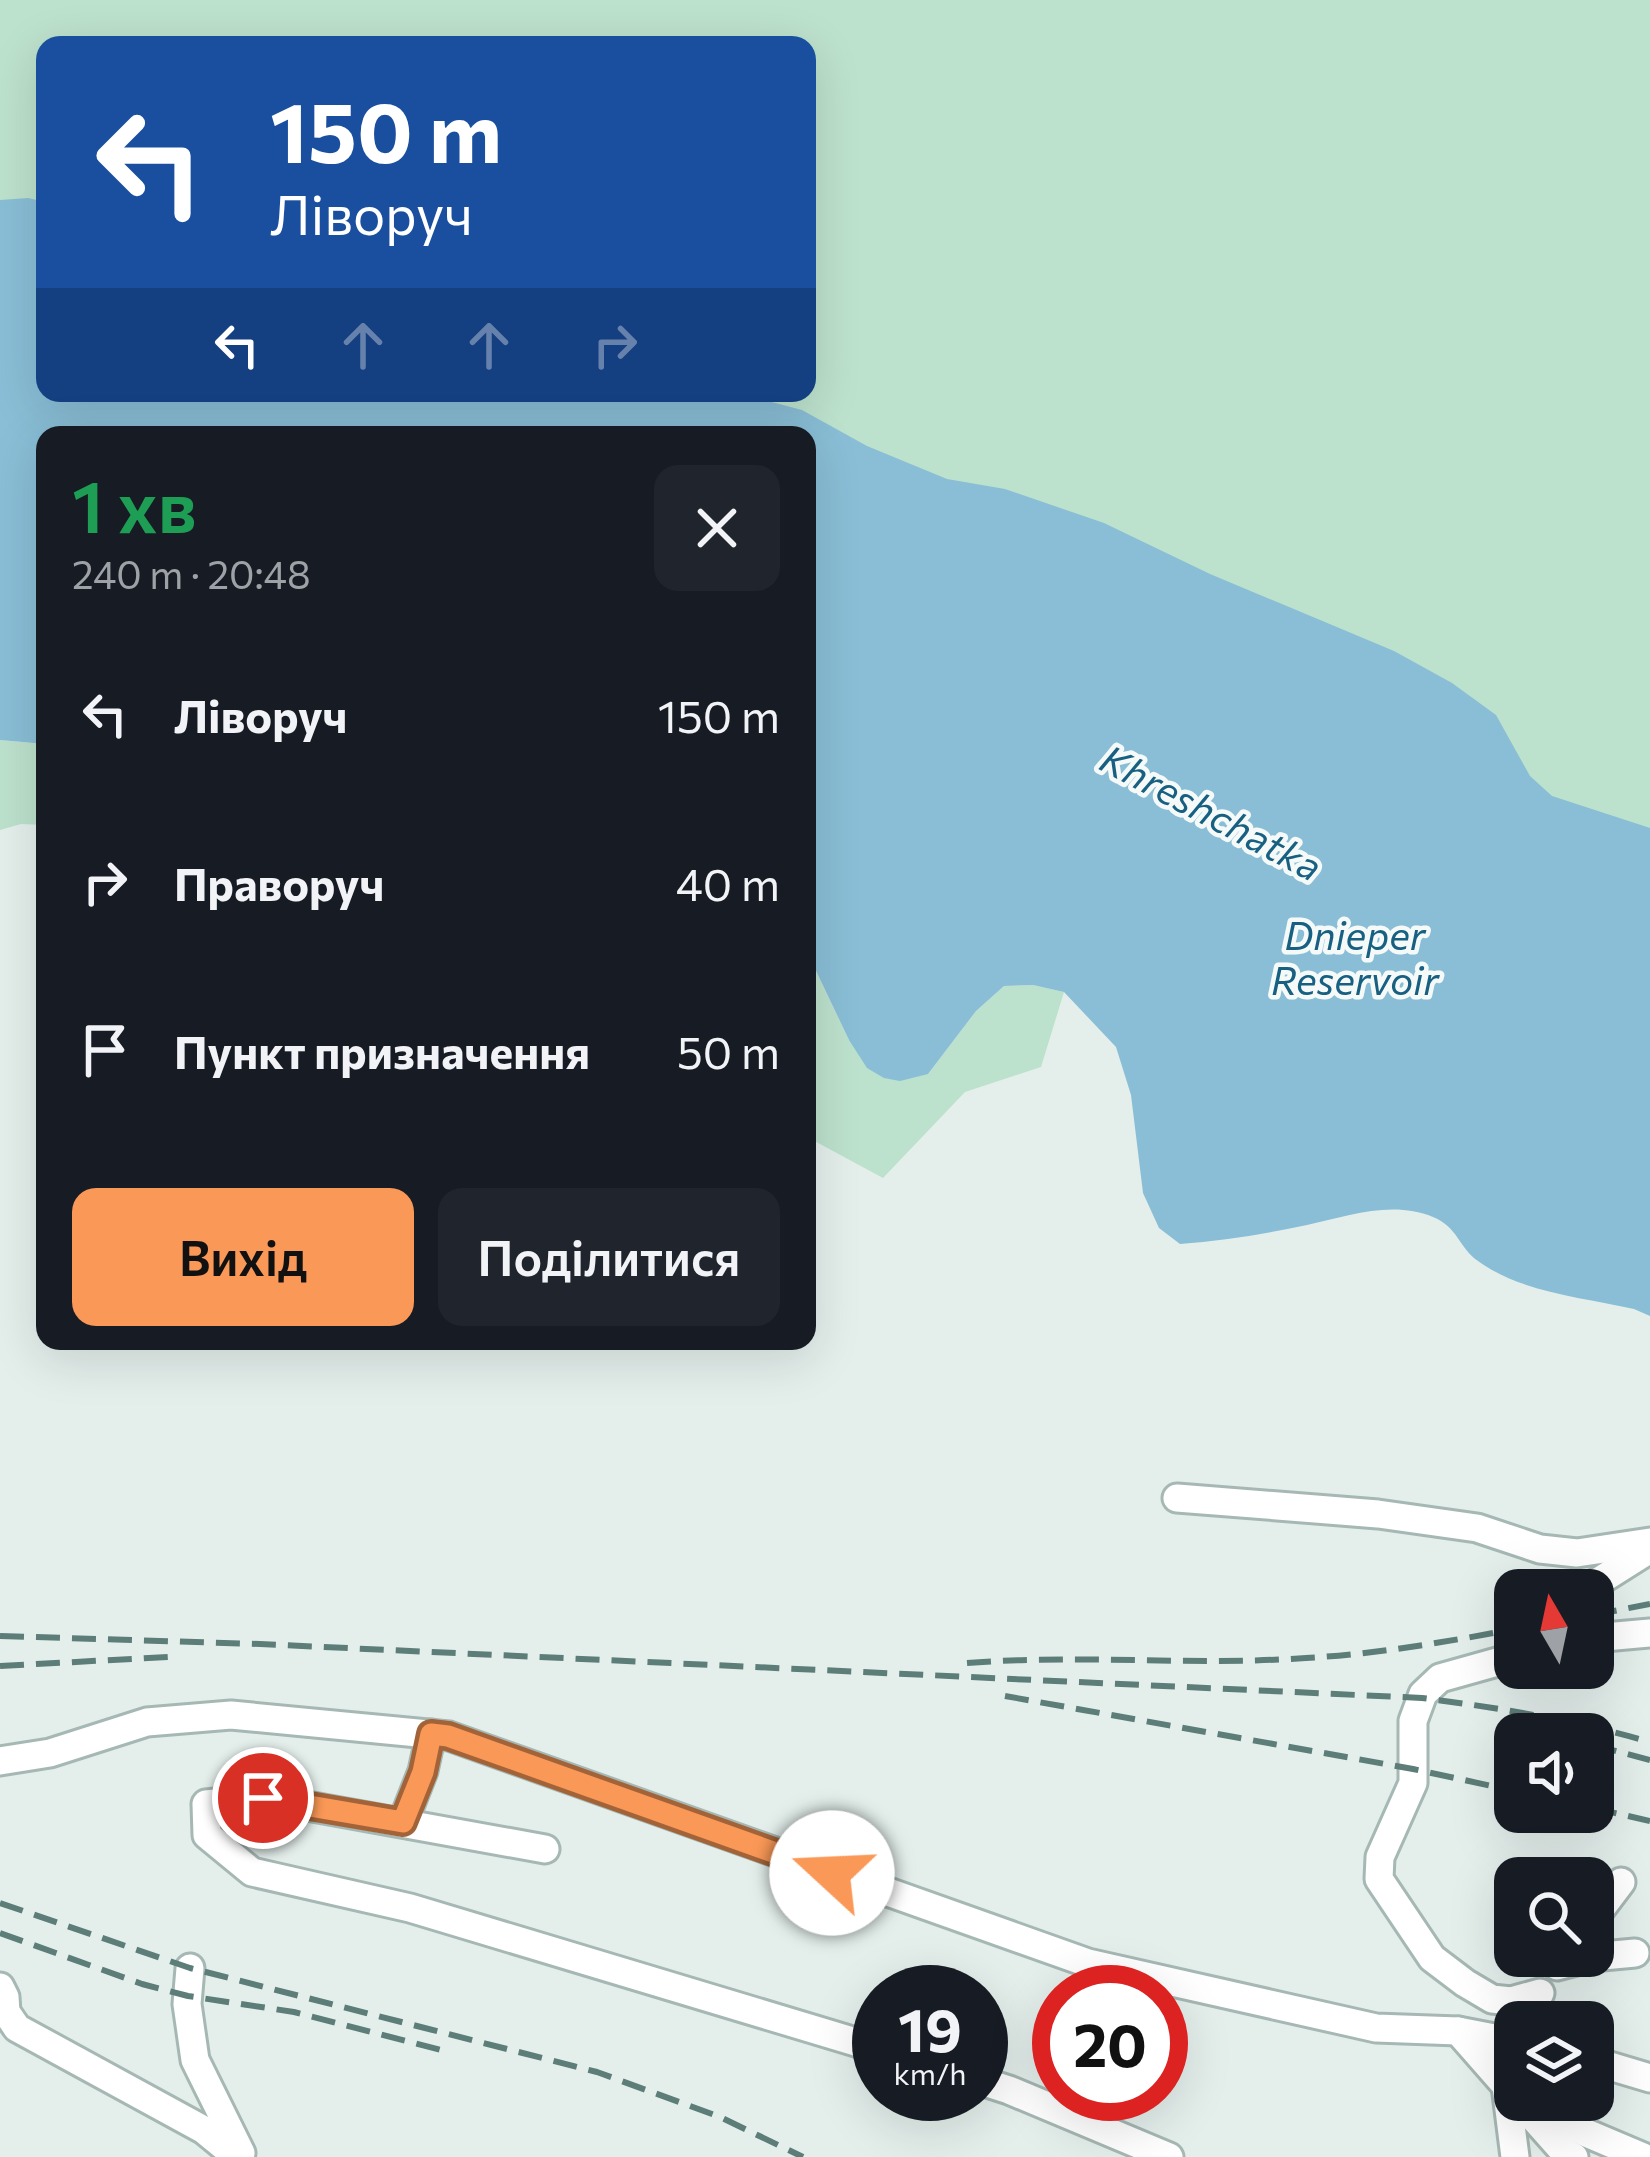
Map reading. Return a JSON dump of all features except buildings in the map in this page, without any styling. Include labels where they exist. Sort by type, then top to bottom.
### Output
[{"type":"lane","points":[[1177,1498],[1378,1514],[1477,1528],[1540,1549],[1577,1553],[1650,1545]]},
{"type":"lane","points":[[1614,1570],[1650,1545]]},
{"type":"lane","points":[[1614,1636],[1650,1633]]},
{"type":"lane","points":[[1494,1663],[1440,1678],[1423,1694],[1413,1721],[1413,1783],[1380,1857],[1379,1879],[1432,1958],[1465,1983],[1492,1999],[1510,2001],[1540,1993]]},
{"type":"lane","points":[[0,1761],[50,1753],[147,1722],[232,1715],[448,1736],[1088,1964],[1376,2028],[1458,2031],[1494,2038]]},
{"type":"lane","points":[[403,1822],[423,1772],[431,1734]]},
{"type":"lane","points":[[545,1849],[263,1798],[206,1804],[207,1835],[252,1872],[410,1908],[852,2041]]},
{"type":"lane","points":[[1614,1891],[1621,1882]]},
{"type":"lane","points":[[1614,1955],[1635,1953]]},
{"type":"lane","points":[[190,1967],[187,2003],[195,2060],[240,2157]]},
{"type":"lane","points":[[1541,2001],[1550,1977]]},
{"type":"lane","points":[[0,1987],[6,2012],[17,2028],[203,2130],[240,2157]]},
{"type":"lane","points":[[1458,2031],[1494,2072]]},
{"type":"lane","points":[[1614,2067],[1650,2078]]},
{"type":"lane","points":[[1008,2089],[1169,2157]]},
{"type":"lane","points":[[1514,2121],[1515,2157]]},
{"type":"lane","points":[[1537,2121],[1574,2157]]},
{"type":"lane","points":[[1562,2121],[1643,2157]]},
{"type":"green space","points":[[0,0],[1650,0],[1650,875],[816,440],[816,426],[665,426],[583,402],[816,402],[816,36],[36,36],[36,246],[0,246]]},
{"type":"green space","points":[[0,740],[36,743],[36,825],[0,830]]},
{"type":"green space","points":[[816,971],[849,1040],[928,1074],[976,1011],[1004,986],[1033,985],[1064,992],[1041,1067],[965,1092],[883,1178],[816,1142]]},
{"type":"water","name":"Dnieper Reservoir","points":[[0,200],[36,200],[36,402],[772,402],[802,410],[867,446],[947,479],[1005,489],[1104,523],[1210,574],[1394,651],[1452,683],[1496,715],[1530,776],[1552,796],[1650,828],[1650,1316],[1495,1272],[1466,1250],[1441,1221],[1417,1212],[1370,1211],[1259,1234],[1180,1244],[1159,1228],[1143,1193],[1131,1095],[1116,1047],[1064,992],[1033,985],[1004,986],[976,1011],[928,1074],[900,1081],[867,1068],[816,971],[816,426],[36,426],[36,743],[0,740]]},
{"type":"railway","points":[[1614,1611],[1650,1604]]},
{"type":"railway","points":[[967,1663],[1306,1658],[1494,1633]]},
{"type":"railway","points":[[0,1636],[1422,1698],[1537,1716],[1650,1742]]},
{"type":"railway","points":[[0,1666],[168,1657]]},
{"type":"railway","points":[[1005,1696],[1494,1786]]},
{"type":"railway","points":[[1614,1751],[1650,1760]]},
{"type":"railway","points":[[1614,1813],[1650,1821]]},
{"type":"railway","points":[[0,1903],[190,1968],[597,2072],[720,2117],[803,2157]]},
{"type":"railway","points":[[0,1933],[142,1984],[294,2012],[441,2050]]},
{"type":"route","points":[[263,1798],[403,1822],[423,1772],[431,1734],[448,1736],[832,1873]]},
{"type":"water label","name":"Khreshchatka","points":[[1211,813]]}]
